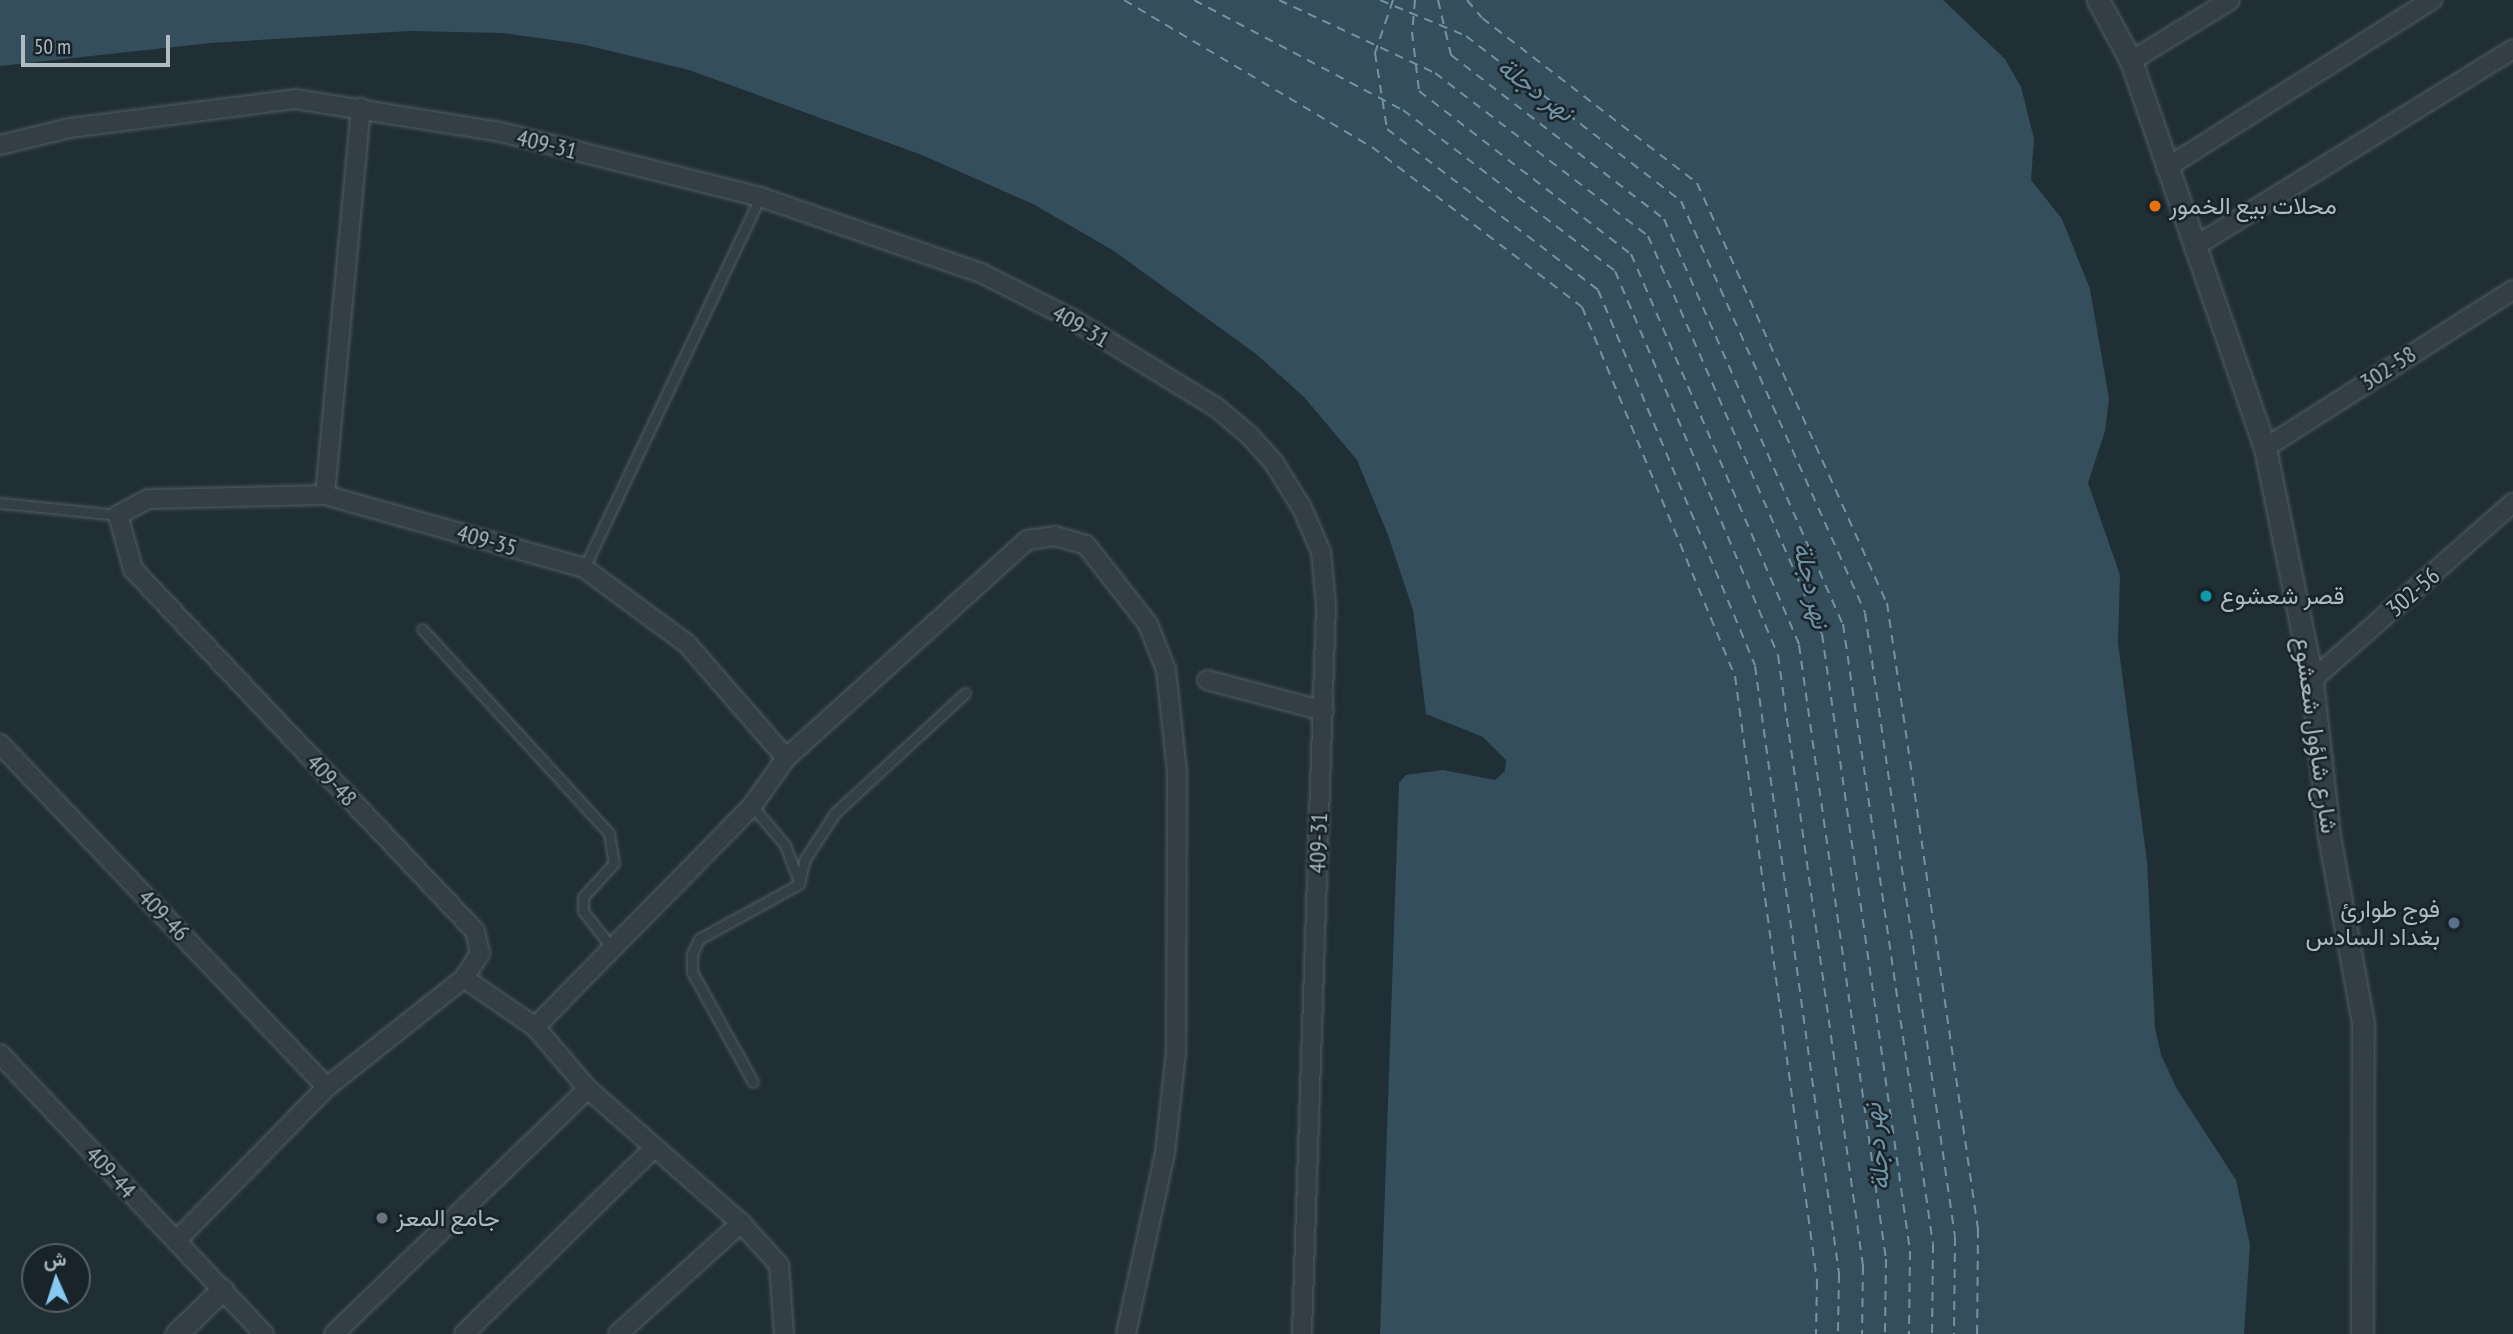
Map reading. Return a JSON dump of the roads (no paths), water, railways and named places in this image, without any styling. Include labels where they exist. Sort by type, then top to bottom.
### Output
[{"type":"street","name":"شارع شاؤول شعشوع","points":[[2098,0],[2130,61],[2165,168],[2265,448],[2312,680],[2329,836],[2363,1024],[2362,1334]]},
{"type":"street","points":[[2130,61],[2230,0]]},
{"type":"street","points":[[2165,168],[2432,0]]},
{"type":"street","points":[[2194,247],[2513,48]]},
{"type":"street","name":"409-31","points":[[0,145],[70,128],[295,99],[500,132],[760,197],[981,273],[1072,319],[1217,408],[1249,435],[1274,463],[1302,508],[1321,552],[1326,605],[1302,1334]]},
{"type":"street","points":[[325,495],[361,108]]},
{"type":"street","name":"302-58","points":[[2265,448],[2513,290]]},
{"type":"street","name":"409-35","points":[[118,515],[148,499],[325,495],[584,568],[687,644],[786,758]]},
{"type":"street","name":"302-56","points":[[2312,680],[2513,503]]},
{"type":"street","name":"409-48","points":[[118,515],[133,569],[475,931],[480,953],[464,978]]},
{"type":"street","points":[[534,1027],[752,806],[786,758],[1027,540],[1055,536],[1086,544],[1148,624],[1167,680],[1177,771],[1177,1052],[1165,1153],[1126,1334]]},
{"type":"street","points":[[1207,680],[1324,711]]},
{"type":"street","name":"409-46","points":[[0,744],[327,1087]]},
{"type":"street","points":[[176,1241],[327,1087],[464,978],[534,1027],[588,1089],[741,1223],[779,1265],[782,1332]]},
{"type":"street","name":"409-44","points":[[0,1054],[264,1334]]},
{"type":"street","points":[[334,1334],[588,1089]]},
{"type":"street","points":[[464,1334],[655,1147]]},
{"type":"street","points":[[618,1334],[741,1223]]},
{"type":"street","points":[[176,1334],[222,1290]]},
{"type":"lane","points":[[584,568],[760,197]]},
{"type":"lane","points":[[0,503],[118,515]]},
{"type":"lane","points":[[422,629],[609,833],[614,863],[583,897],[583,911],[612,948]]},
{"type":"lane","points":[[753,1082],[692,972],[692,954],[699,939],[799,884],[805,859],[835,814],[965,693]]},
{"type":"lane","points":[[752,806],[785,845],[799,884]]},
{"type":"water","name":"نهر دجلة","points":[[0,0],[1943,0],[2005,59],[2021,87],[2034,139],[2031,180],[2062,219],[2090,289],[2109,399],[2105,431],[2088,483],[2120,575],[2118,643],[2147,861],[2155,1028],[2161,1055],[2177,1089],[2236,1180],[2250,1245],[2244,1334],[1380,1334],[1399,783],[1406,775],[1443,770],[1495,780],[1505,771],[1506,760],[1483,737],[1426,714],[1413,610],[1388,535],[1357,460],[1304,397],[1256,354],[1114,251],[1033,204],[922,155],[689,70],[581,44],[502,33],[410,31],[210,43],[0,66]]},
{"type":"place","name":"محلات بيع الخمور","points":[[2155,206]]},
{"type":"place","name":"قصر شعشوع","points":[[2206,596]]},
{"type":"place","name":"فوج طوارئ بغداد السادس","points":[[2454,923]]},
{"type":"place","name":"جامع المعز","points":[[382,1218]]}]
